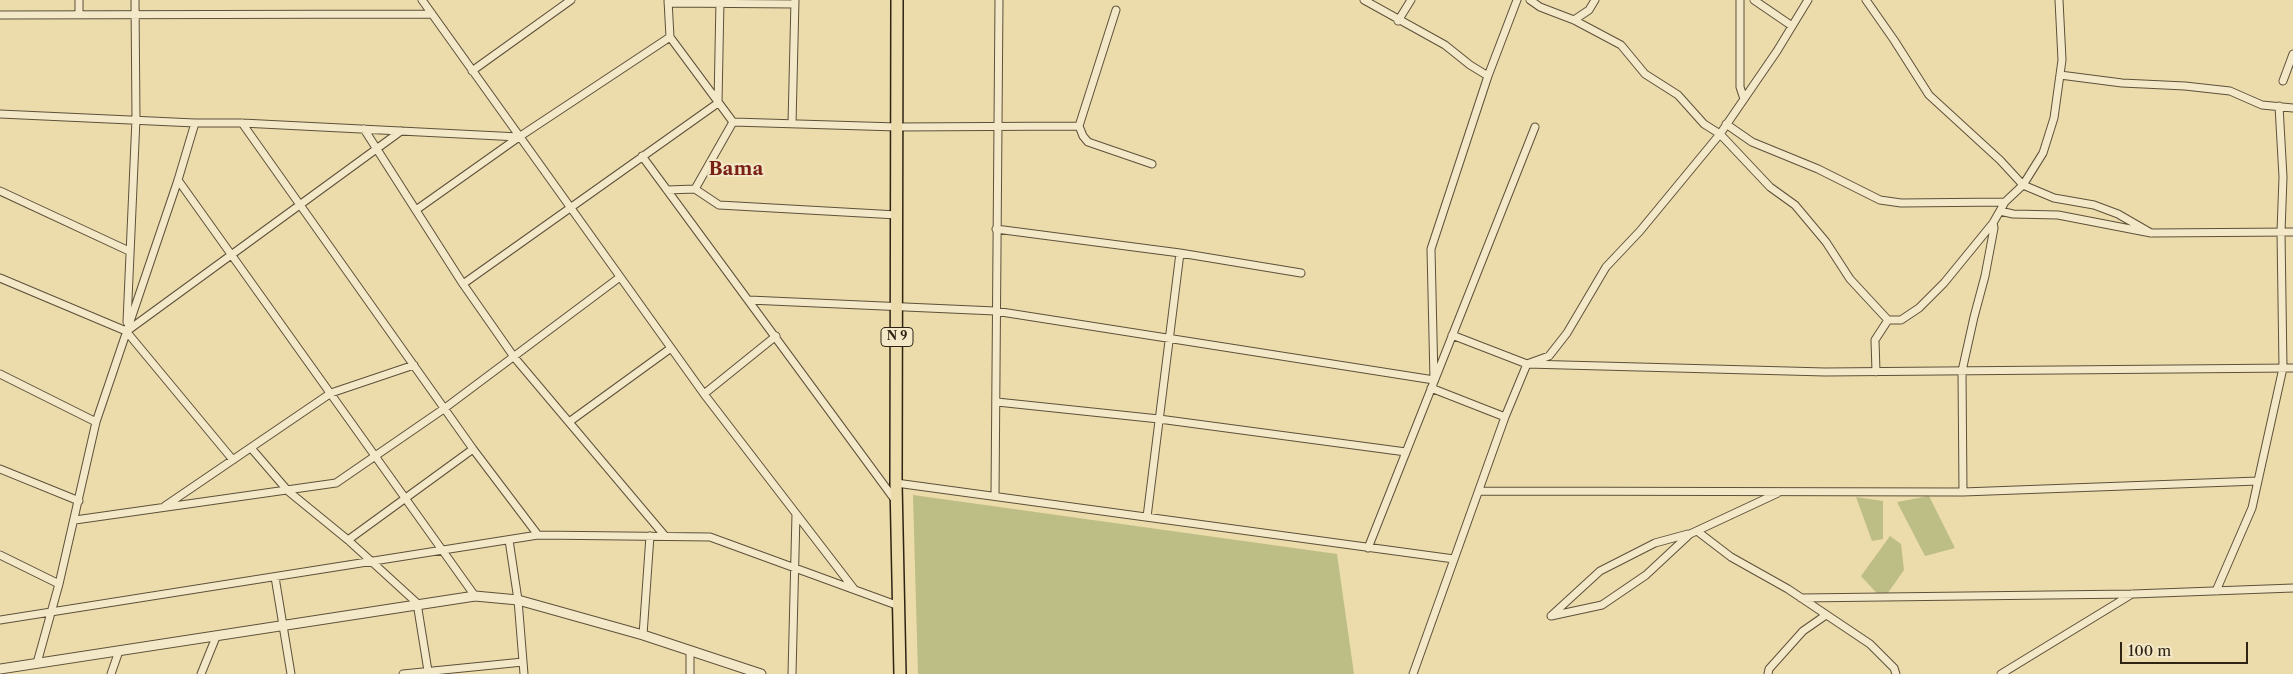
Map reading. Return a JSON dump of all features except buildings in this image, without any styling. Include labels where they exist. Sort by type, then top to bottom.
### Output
[{"type":"main road","name":"N 9","points":[[897,0],[898,307],[896,483],[900,674]]},
{"type":"street","points":[[79,0],[79,14]]},
{"type":"street","points":[[126,331],[136,119],[135,0]]},
{"type":"street","points":[[422,0],[704,394],[855,590]]},
{"type":"street","points":[[472,71],[571,0]]},
{"type":"street","points":[[995,496],[999,0]]},
{"type":"street","points":[[1364,0],[1398,21],[1445,45],[1470,65],[1488,76]]},
{"type":"street","points":[[1398,21],[1411,0]]},
{"type":"street","points":[[1434,380],[1431,248],[1488,76],[1517,0]]},
{"type":"street","points":[[1530,0],[1540,7],[1574,20],[1621,45],[1645,74],[1678,95],[1704,124],[1720,134],[1770,187],[1795,204],[1826,242],[1850,279],[1888,320],[1901,320],[1919,308],[1944,283],[1993,223],[2005,202],[2023,185],[2043,153],[2054,118],[2062,60],[2059,0]]},
{"type":"street","points":[[1574,20],[1589,10],[1595,0]]},
{"type":"street","points":[[1740,0],[1740,87],[1744,99]]},
{"type":"street","points":[[1754,0],[1792,26]]},
{"type":"street","points":[[1413,674],[1505,417],[1527,364],[1549,356],[1568,333],[1606,267],[1640,231],[1720,134],[1808,0]]},
{"type":"street","points":[[1866,0],[1929,95],[2000,160],[2023,185],[2054,198],[2102,208],[2118,214],[2151,233]]},
{"type":"street","points":[[792,124],[795,2],[668,2],[670,37],[733,122],[792,124],[897,127],[1079,126]]},
{"type":"street","points":[[718,103],[720,2]]},
{"type":"street","points":[[1116,10],[1079,126],[1082,136],[1088,142],[1152,164]]},
{"type":"street","points":[[0,15],[432,14]]},
{"type":"street","points":[[416,210],[519,137],[670,37]]},
{"type":"street","points":[[2283,81],[2293,54]]},
{"type":"street","points":[[2060,75],[2122,84],[2230,91],[2254,102],[2293,108]]},
{"type":"street","points":[[463,284],[718,103]]},
{"type":"street","points":[[2216,591],[2252,508],[2283,368],[2281,232],[2283,177],[2279,106]]},
{"type":"street","points":[[0,114],[195,123],[242,123],[519,137]]},
{"type":"street","points":[[695,189],[733,122]]},
{"type":"street","points":[[37,663],[75,520],[96,422],[178,180],[195,123]]},
{"type":"street","points":[[242,123],[473,449],[538,536]]},
{"type":"street","points":[[1726,124],[1752,142],[1818,169],[1880,200],[1901,203],[2005,202]]},
{"type":"street","points":[[1368,548],[1534,127]]},
{"type":"street","points":[[364,129],[463,284],[514,357],[665,536]]},
{"type":"street","points":[[126,331],[401,131]]},
{"type":"street","points":[[642,156],[897,502]]},
{"type":"street","points":[[178,180],[476,596]]},
{"type":"street","points":[[667,190],[695,189],[718,205],[897,215]]},
{"type":"street","points":[[0,191],[129,251]]},
{"type":"street","points":[[2000,211],[2013,214],[2058,215],[2151,233],[2293,232]]},
{"type":"street","points":[[1962,492],[1962,371],[1985,276],[1994,228],[1993,223]]},
{"type":"street","points":[[996,229],[1180,253],[1301,272]]},
{"type":"street","points":[[1147,517],[1180,253]]},
{"type":"street","points":[[0,278],[126,331],[234,460]]},
{"type":"street","points":[[75,520],[336,483],[377,457],[445,408],[620,278]]},
{"type":"street","points":[[749,300],[996,312],[1434,380]]},
{"type":"street","points":[[1876,372],[1875,340],[1888,320]]},
{"type":"street","points":[[1452,335],[1527,364],[1876,372],[2293,368]]},
{"type":"street","points":[[704,394],[776,336]]},
{"type":"street","points":[[569,422],[671,348]]},
{"type":"street","points":[[162,508],[331,393],[414,365]]},
{"type":"street","points":[[0,374],[96,422]]},
{"type":"street","points":[[1431,388],[1505,417]]},
{"type":"street","points":[[997,402],[1160,419],[1406,452]]},
{"type":"street","points":[[251,448],[288,490],[348,540],[417,603],[428,672]]},
{"type":"street","points":[[348,540],[473,449]]},
{"type":"street","points":[[0,468],[79,502]]},
{"type":"street","points":[[1479,491],[1962,492],[2258,481]]},
{"type":"street","points":[[896,483],[1454,559]]},
{"type":"street","points":[[1693,532],[1646,575],[1602,605],[1552,616],[1600,571],[1655,543],[1693,532],[1781,492]]},
{"type":"street","points":[[792,674],[796,514]]},
{"type":"street","points":[[1693,532],[1731,557],[1802,598],[1870,644],[1894,668],[1896,674]]},
{"type":"street","points":[[0,620],[538,536],[710,537],[899,606]]},
{"type":"street","points":[[643,636],[650,536]]},
{"type":"street","points":[[509,540],[518,600],[524,674]]},
{"type":"street","points":[[0,555],[59,584]]},
{"type":"street","points":[[275,577],[291,674]]},
{"type":"street","points":[[1802,598],[2132,594],[2293,588]]},
{"type":"street","points":[[2001,674],[2132,594]]},
{"type":"street","points":[[0,669],[216,637],[283,624],[417,603],[476,596],[518,600],[643,636],[761,674]]},
{"type":"street","points":[[1760,674],[1768,672],[1803,631],[1826,615]]},
{"type":"street","points":[[201,674],[216,637]]},
{"type":"street","points":[[111,674],[119,651]]},
{"type":"street","points":[[690,651],[690,674]]},
{"type":"street","points":[[403,674],[523,662]]},
{"type":"green space","points":[[913,495],[1337,554],[1354,674],[918,674]]},
{"type":"green space","points":[[1929,496],[1955,548],[1925,556],[1897,502]]},
{"type":"green space","points":[[1856,497],[1883,501],[1883,539],[1872,541]]},
{"type":"green space","points":[[1890,536],[1901,544],[1904,570],[1883,600],[1861,576]]},
{"type":"district","name":"Bama","points":[[736,170]]}]
